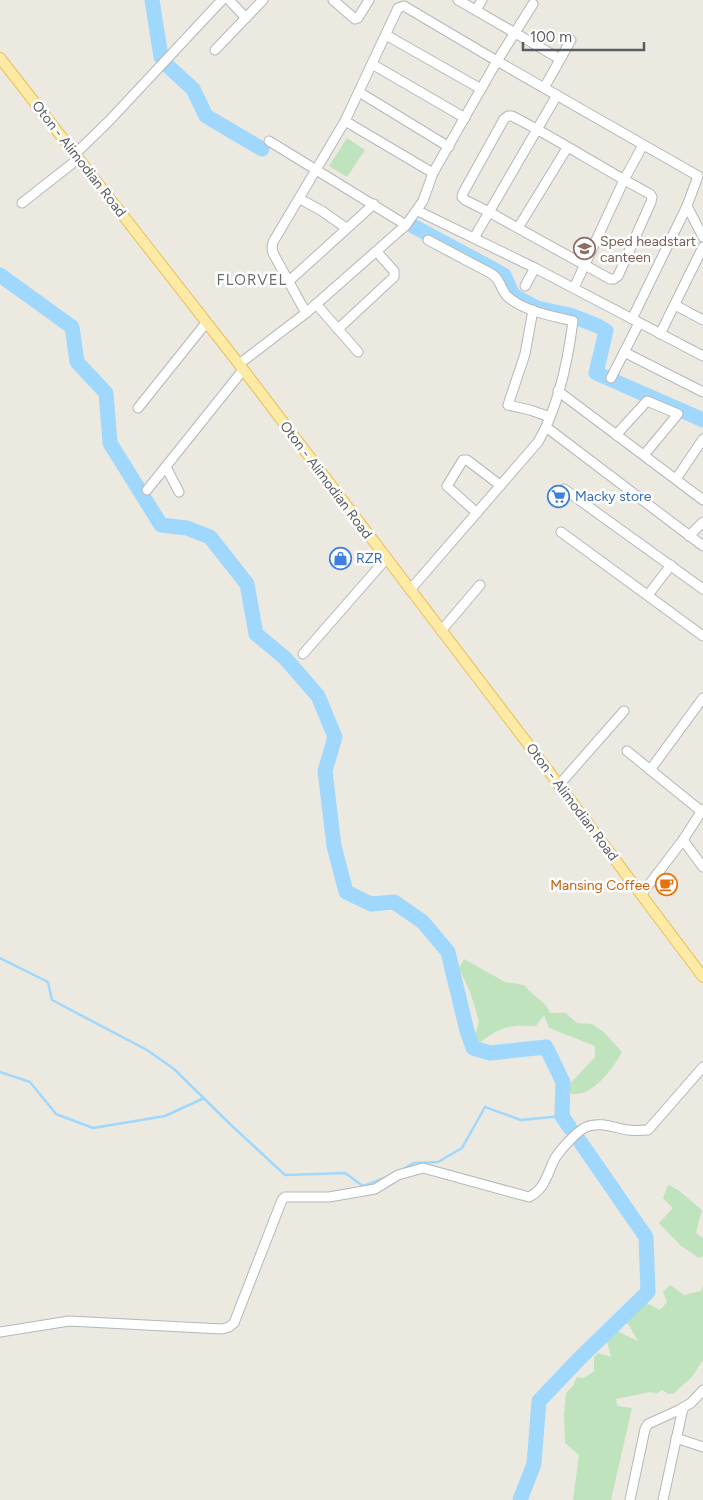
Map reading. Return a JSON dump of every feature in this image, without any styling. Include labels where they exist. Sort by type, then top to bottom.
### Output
[{"type":"main road","name":"Oton - Alimodian Road","points":[[0,58],[241,367],[703,977]]},
{"type":"street","points":[[22,203],[77,156],[222,0]]},
{"type":"street","points":[[229,0],[246,18]]},
{"type":"street","points":[[215,50],[263,0]]},
{"type":"street","points":[[334,0],[355,19],[358,18],[369,0]]},
{"type":"street","points":[[458,0],[560,58]]},
{"type":"street","points":[[476,10],[482,0]]},
{"type":"street","points":[[146,490],[166,467],[241,367],[377,252],[418,211],[434,173],[497,61],[533,4]]},
{"type":"street","points":[[306,313],[272,248],[273,242],[345,121],[398,8],[404,6],[698,176],[687,206],[611,378]]},
{"type":"street","points":[[386,35],[481,89]]},
{"type":"street","points":[[544,88],[571,40]]},
{"type":"street","points":[[372,64],[465,118]]},
{"type":"street","points":[[359,92],[449,147]]},
{"type":"street","points":[[474,238],[557,95]]},
{"type":"street","points":[[512,116],[537,129],[567,148],[650,194],[652,198],[618,276],[614,279],[610,279],[462,197],[504,119],[512,116]]},
{"type":"street","points":[[345,121],[434,173]]},
{"type":"street","points":[[269,141],[406,225]]},
{"type":"street","points":[[574,288],[624,180],[643,145]]},
{"type":"street","points":[[518,228],[567,148]]},
{"type":"street","points":[[300,199],[322,211],[346,228]]},
{"type":"street","points":[[289,281],[374,204]]},
{"type":"street","points":[[687,206],[703,237]]},
{"type":"street","points":[[418,211],[535,268],[703,356]]},
{"type":"street","points":[[410,590],[538,442],[550,417],[558,391],[573,321],[533,310],[506,296],[499,279],[428,240]]},
{"type":"street","points":[[660,334],[703,247]]},
{"type":"street","points":[[338,328],[394,277],[394,271],[377,252]]},
{"type":"street","points":[[525,286],[535,268]]},
{"type":"street","points":[[316,304],[358,352]]},
{"type":"street","points":[[675,305],[703,319]]},
{"type":"street","points":[[533,310],[525,354],[508,404],[550,417]]},
{"type":"street","points":[[138,408],[206,323]]},
{"type":"street","points":[[624,352],[703,392]]},
{"type":"street","points":[[558,391],[703,500]]},
{"type":"street","points":[[616,434],[647,401],[678,414],[644,456]]},
{"type":"street","points":[[546,427],[703,546]]},
{"type":"street","points":[[676,479],[701,445]]},
{"type":"street","points":[[477,513],[447,486],[463,460],[467,460],[500,485]]},
{"type":"street","points":[[166,467],[179,492]]},
{"type":"street","points":[[564,489],[703,589]]},
{"type":"street","points":[[690,536],[703,522]]},
{"type":"street","points":[[561,532],[703,636]]},
{"type":"street","points":[[303,654],[386,559]]},
{"type":"street","points":[[648,595],[671,565]]},
{"type":"street","points":[[441,631],[480,584]]},
{"type":"street","points":[[650,770],[703,698]]},
{"type":"street","points":[[559,785],[624,712]]},
{"type":"street","points":[[627,751],[702,810],[683,840],[641,895]]},
{"type":"street","points":[[683,840],[703,867]]},
{"type":"street","points":[[0,1332],[69,1322],[222,1329],[230,1327],[234,1323],[282,1200],[285,1197],[329,1197],[375,1189],[398,1175],[423,1168],[529,1197],[536,1193],[546,1181],[555,1158],[566,1144],[586,1127],[601,1125],[630,1130],[648,1130],[703,1067]]},
{"type":"street","points":[[630,1500],[648,1424],[683,1408],[703,1390]]},
{"type":"street","points":[[663,1500],[683,1408]]},
{"type":"street","points":[[676,1438],[703,1447]]},
{"type":"green space","points":[[347,138],[365,150],[347,177],[329,166]]},
{"type":"green space","points":[[464,959],[505,982],[524,985],[545,1005],[550,1013],[566,1013],[577,1023],[592,1024],[604,1032],[622,1052],[615,1064],[595,1086],[582,1093],[571,1094],[566,1088],[595,1057],[595,1046],[549,1028],[544,1015],[536,1026],[505,1028],[493,1033],[478,1044],[474,1040],[479,1021],[470,992],[459,968]]},
{"type":"green space","points":[[668,1185],[678,1190],[702,1210],[696,1233],[703,1238],[703,1256],[699,1258],[681,1246],[659,1223],[673,1208],[663,1198]]},
{"type":"green space","points":[[670,1285],[684,1295],[701,1291],[703,1285],[703,1360],[692,1377],[673,1394],[662,1390],[657,1393],[650,1392],[616,1399],[618,1406],[632,1408],[611,1500],[573,1500],[579,1455],[565,1443],[564,1414],[566,1393],[573,1386],[577,1377],[584,1378],[594,1371],[594,1357],[598,1353],[611,1357],[607,1342],[617,1331],[638,1341],[621,1312],[637,1298],[660,1310],[667,1302],[663,1292]]},
{"type":"waterway","points":[[152,0],[161,57]]},
{"type":"waterway","points":[[169,67],[193,89],[206,116],[262,149]]},
{"type":"waterway","points":[[413,226],[504,275],[513,295],[537,308],[570,315],[606,331],[596,373],[703,420]]},
{"type":"waterway","points":[[0,275],[72,327],[77,362],[106,393],[110,443],[161,525],[187,528],[210,537],[247,584],[256,634],[285,658],[318,696],[335,737],[325,771],[334,846],[346,892],[371,904],[394,902],[423,922],[448,952],[467,1031],[473,1048],[490,1053],[546,1047],[563,1082],[562,1116],[570,1128]]},
{"type":"waterway","points":[[0,958],[48,982],[52,1000],[147,1050],[174,1069],[285,1175],[345,1173],[363,1186],[385,1178]]},
{"type":"waterway","points":[[0,1072],[30,1082],[56,1114],[93,1128],[165,1116],[204,1098]]},
{"type":"waterway","points":[[401,1170],[414,1163],[438,1162],[462,1148],[485,1107],[521,1120],[562,1116]]},
{"type":"waterway","points":[[520,1500],[534,1464],[539,1401],[648,1292],[646,1237],[579,1140]]},
{"type":"place","name":"Sped headstart canteen","points":[[584,249]]},
{"type":"place","name":"Macky store","points":[[559,496]]},
{"type":"place","name":"RZR","points":[[340,558]]},
{"type":"place","name":"Mansing Coffee","points":[[666,885]]},
{"type":"district","name":"FLORVEL","points":[[252,280]]}]
